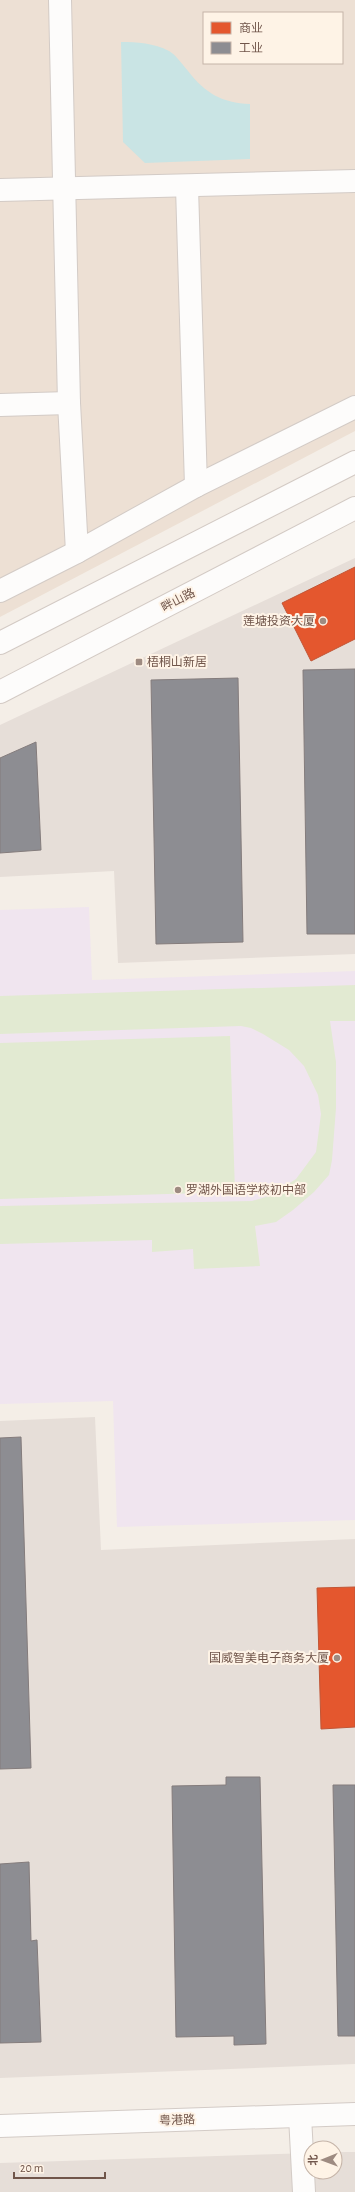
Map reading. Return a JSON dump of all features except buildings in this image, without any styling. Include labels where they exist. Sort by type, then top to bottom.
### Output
[{"type":"street","points":[[60,0],[69,404],[77,552]]},
{"type":"street","points":[[0,190],[187,186],[355,180]]},
{"type":"street","points":[[187,186],[196,486]]},
{"type":"street","points":[[0,405],[69,404]]},
{"type":"street","points":[[0,591],[77,552],[196,486],[355,407]]},
{"type":"street","points":[[0,643],[355,462]]},
{"type":"street","name":"畔山路","points":[[0,692],[355,508]]},
{"type":"street","name":"粤港路","points":[[0,2126],[355,2114]]},
{"type":"street","points":[[300,2116],[304,2192]]},
{"type":"shaded area","points":[[0,0],[355,0],[355,431],[0,617]]},
{"type":"shaded area","points":[[355,558],[355,954],[118,963],[114,871],[0,877],[0,725]]},
{"type":"shaded area","name":"罗湖外国语学校初中部","points":[[89,907],[92,980],[355,971],[355,1520],[117,1527],[113,1401],[0,1404],[0,910]]},
{"type":"shaded area","points":[[95,1417],[101,1550],[355,1539],[355,2064],[0,2078],[0,1421]]},
{"type":"shaded area","points":[[343,2152],[355,2152],[355,2192],[0,2192],[0,2163],[303,2153],[303,2180],[343,2180]]},
{"type":"green space","points":[[355,985],[355,1021],[330,1021],[336,1062],[336,1108],[332,1160],[329,1175],[314,1192],[276,1222],[255,1226],[260,1266],[194,1269],[193,1249],[152,1252],[152,1240],[0,1244],[0,1206],[252,1201],[269,1196],[296,1179],[316,1152],[321,1114],[318,1095],[304,1066],[289,1050],[251,1028],[241,1026],[0,1034],[0,996]]},
{"type":"green space","points":[[230,1036],[235,1192],[0,1199],[0,1043]]},
{"type":"water","points":[[121,42],[139,43],[163,48],[177,57],[194,79],[208,91],[231,102],[250,104],[250,159],[145,163],[123,142]]},
{"type":"place","name":"莲塘投资大厦","points":[[323,621]]},
{"type":"place","name":"梧桐山新居","points":[[139,662]]},
{"type":"place","name":"罗湖外国语学校初中部","points":[[178,1190]]},
{"type":"place","name":"国威智美电子商务大厦","points":[[337,1658]]}]
